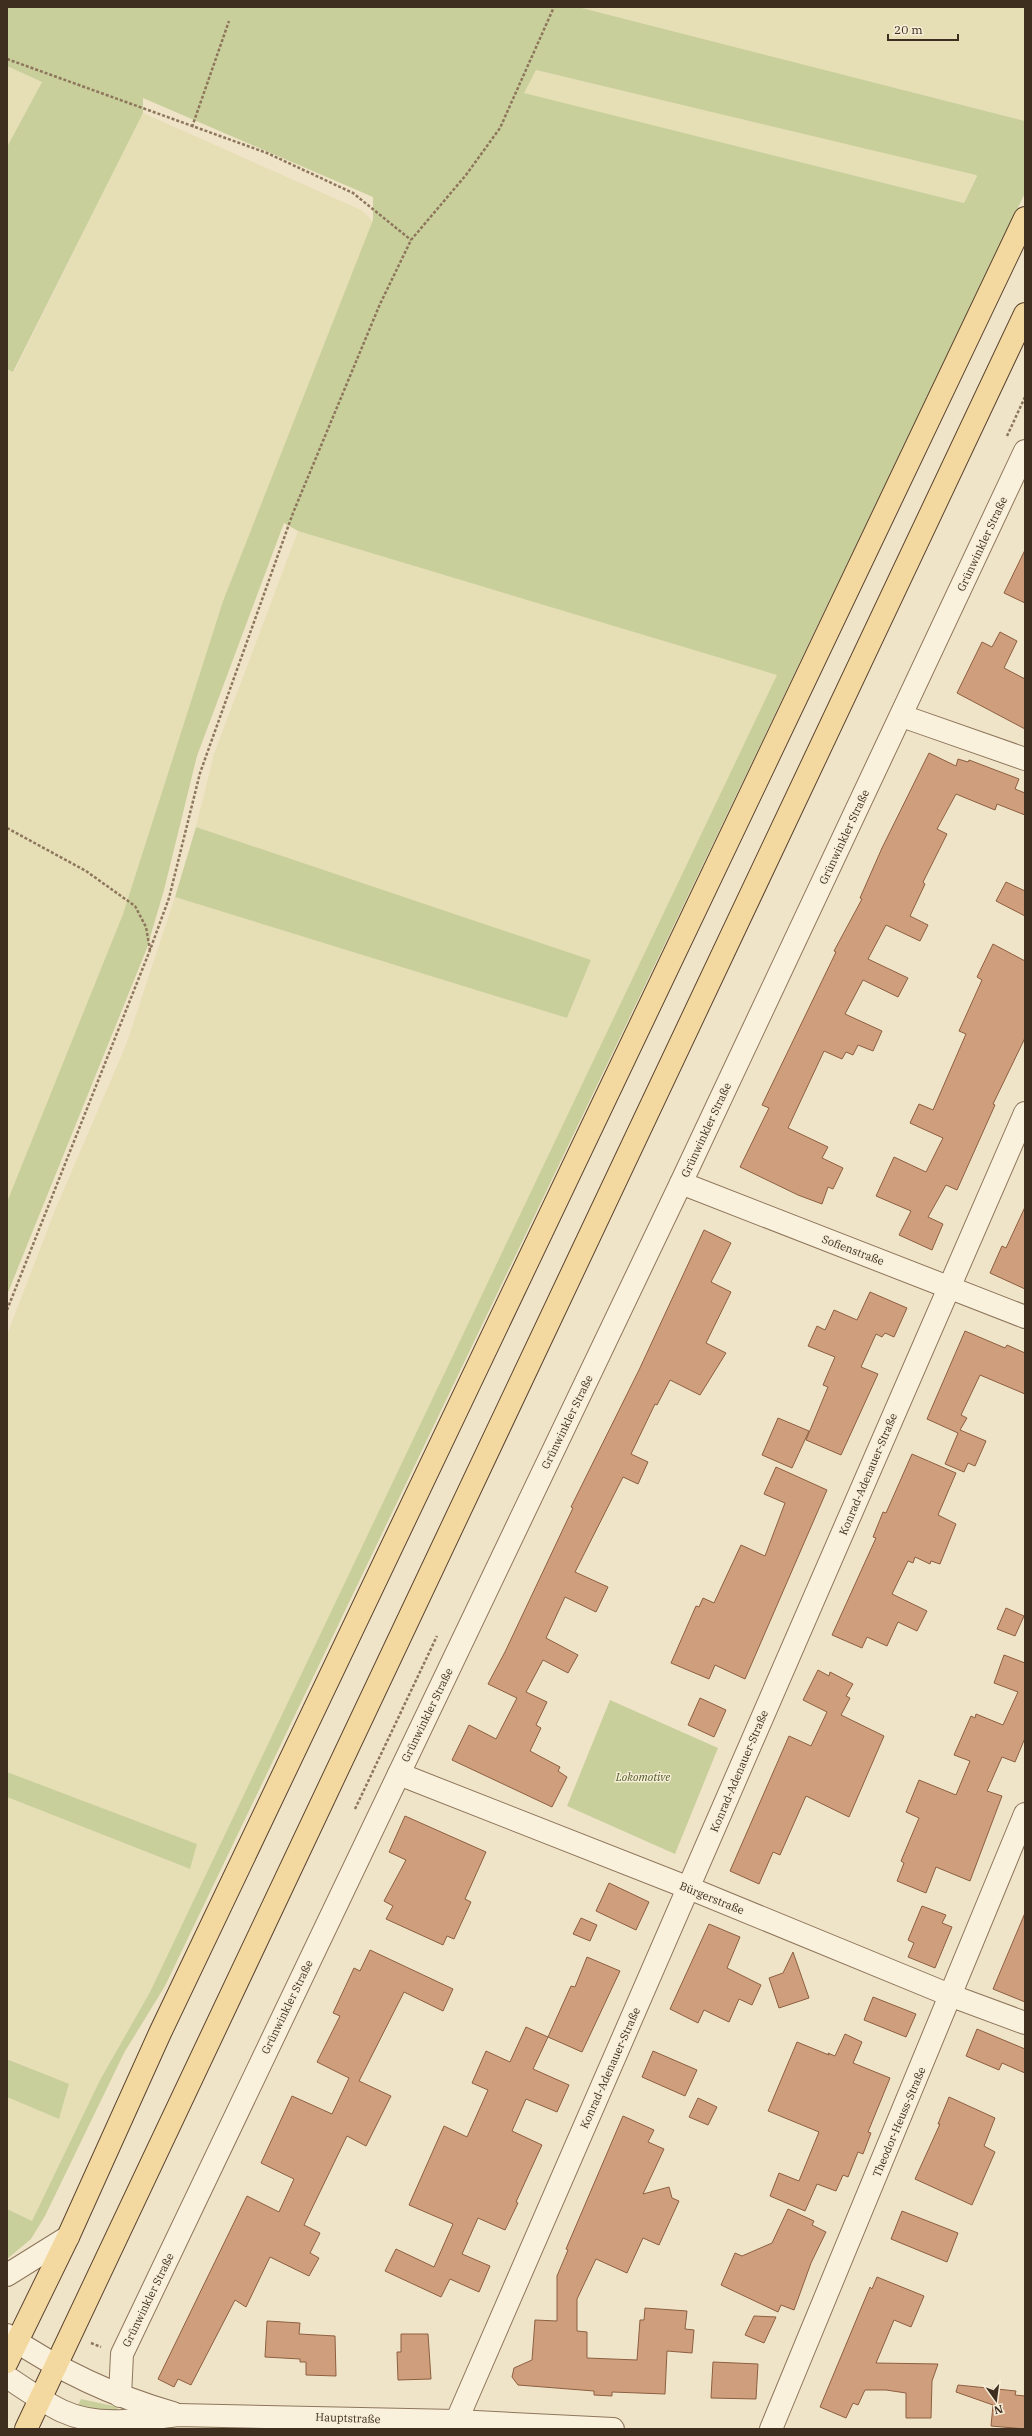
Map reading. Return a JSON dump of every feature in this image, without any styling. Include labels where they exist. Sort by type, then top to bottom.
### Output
[{"type":"main road","points":[[7,2362],[11,2338],[68,2237],[160,2033],[1025,218]]},
{"type":"main road","points":[[26,2429],[1025,314]]},
{"type":"street","name":"Grünwinkler Straße","points":[[120,2396],[122,2354],[681,1183],[902,716],[1025,451]]},
{"type":"street","points":[[902,716],[1025,759]]},
{"type":"street","name":"Konrad-Adenauer-Straße","points":[[455,2425],[689,1888],[948,1287],[1025,1113]]},
{"type":"street","name":"Sofienstraße","points":[[681,1183],[1025,1317]]},
{"type":"street","name":"Bürgerstraße","points":[[399,1774],[689,1888],[952,1996],[1025,2023]]},
{"type":"street","name":"Theodor-Heuss-Straße","points":[[771,2429],[952,1996],[1025,1814]]},
{"type":"street","points":[[7,2275],[68,2237]]},
{"type":"street","name":"Hauptstraße","points":[[11,2338],[56,2366],[83,2380],[120,2396],[178,2414]]},
{"type":"street","name":"Hauptstraße","points":[[7,2377],[40,2400],[64,2412],[97,2421],[133,2421],[178,2414],[455,2425],[613,2429]]},
{"type":"street","points":[[108,2429],[133,2421]]},
{"type":"path","points":[[7,1310],[150,950],[169,898],[200,773],[291,520],[380,304],[410,240],[466,175],[500,128],[554,7]]},
{"type":"path","points":[[192,127],[229,21]]},
{"type":"path","points":[[7,59],[267,153],[353,193],[410,240]]},
{"type":"path","points":[[7,828],[86,871],[135,906],[146,927],[150,950]]},
{"type":"shaded area","points":[[578,7],[1025,7],[1025,121]]},
{"type":"shaded area","points":[[7,66],[42,82],[7,147]]},
{"type":"shaded area","points":[[536,70],[977,175],[964,203],[523,93]]},
{"type":"shaded area","points":[[143,113],[361,210],[373,221],[223,601],[123,914],[7,1202],[7,369],[14,372]]},
{"type":"shaded area","points":[[298,531],[778,675],[150,1992],[100,2080],[32,2221],[7,2209],[7,2097],[59,2119],[69,2085],[7,2058],[7,1797],[189,1869],[197,1844],[7,1772],[7,1335],[55,1210],[126,1045],[175,897],[567,1018],[591,961],[196,827],[214,754]]},
{"type":"green space","points":[[7,7],[578,7],[1025,121],[1025,193],[165,1986],[124,2053],[45,2216],[31,2239],[7,2259],[7,2209],[32,2221],[100,2080],[150,1992],[777,675],[298,531],[284,523],[197,756],[164,890],[147,948],[7,1295],[7,1202],[123,914],[223,601],[373,220],[373,197],[143,98],[143,113],[13,372],[7,369],[7,147],[42,82],[7,66]],"holes":[[[536,70],[977,176],[964,203],[524,93]]]},
{"type":"green space","points":[[196,827],[591,960],[567,1018],[175,897]]},
{"type":"green space","name":"Lokomotive","points":[[610,1700],[718,1748],[675,1854],[567,1806]]},
{"type":"green space","points":[[7,1772],[197,1844],[190,1869],[7,1797]]},
{"type":"green space","points":[[7,2059],[69,2084],[59,2119],[7,2097]]},
{"type":"green space","points":[[81,2399],[118,2407],[116,2413],[76,2409]]},
{"type":"building","points":[[1025,550],[1025,603],[1004,593]]},
{"type":"building","points":[[1000,632],[1017,641],[1004,668],[1025,679],[1025,729],[957,693],[982,642],[992,647]]},
{"type":"building","points":[[929,753],[956,766],[958,759],[968,762],[969,760],[1019,779],[1015,789],[1025,793],[1025,815],[997,804],[995,810],[956,794],[937,829],[947,834],[923,882],[925,884],[910,916],[928,925],[920,941],[886,925],[868,959],[908,978],[898,997],[863,980],[845,1014],[882,1031],[873,1051],[858,1045],[853,1055],[846,1052],[842,1059],[824,1051],[788,1128],[828,1147],[822,1158],[843,1168],[833,1189],[828,1187],[822,1204],[798,1195],[740,1167],[769,1108],[762,1105],[836,952],[834,951],[862,899],[860,898],[882,848]]},
{"type":"building","points":[[1006,882],[1025,891],[1025,916],[996,901]]},
{"type":"building","points":[[993,944],[1025,961],[1025,1038],[993,1104],[995,1105],[957,1190],[946,1185],[928,1217],[943,1224],[932,1250],[899,1235],[911,1211],[876,1196],[894,1157],[926,1172],[943,1138],[910,1123],[919,1104],[933,1110],[966,1034],[959,1031],[982,980],[977,977]]},
{"type":"building","points":[[1025,1207],[1025,1289],[990,1273],[1002,1246],[1006,1248]]},
{"type":"building","points":[[704,1230],[731,1243],[711,1282],[731,1292],[706,1343],[726,1353],[700,1395],[670,1380],[657,1405],[655,1404],[631,1454],[648,1462],[638,1484],[623,1477],[575,1572],[608,1587],[596,1612],[565,1597],[546,1638],[578,1655],[568,1673],[543,1660],[526,1692],[547,1702],[536,1725],[541,1728],[530,1751],[560,1767],[558,1771],[567,1777],[552,1807],[452,1760],[469,1725],[496,1739],[517,1698],[488,1684],[505,1652],[573,1508],[571,1507],[639,1370]]},
{"type":"building","points":[[870,1292],[907,1308],[894,1337],[885,1333],[882,1337],[876,1334],[861,1367],[878,1374],[841,1455],[806,1440],[828,1387],[823,1385],[835,1357],[808,1346],[817,1326],[825,1330],[834,1310],[857,1320]]},
{"type":"building","points":[[965,1331],[1005,1348],[1007,1345],[1025,1353],[1025,1394],[980,1375],[961,1415],[967,1418],[960,1430],[986,1441],[975,1466],[968,1463],[964,1472],[945,1464],[958,1433],[927,1419]]},
{"type":"building","points":[[778,1418],[809,1431],[792,1468],[762,1455]]},
{"type":"building","points":[[912,1454],[956,1473],[938,1515],[956,1524],[940,1564],[931,1561],[930,1564],[915,1557],[913,1563],[908,1561],[892,1594],[927,1611],[917,1631],[898,1622],[887,1646],[867,1637],[862,1648],[832,1635],[876,1538],[873,1537],[883,1512],[886,1513]]},
{"type":"building","points":[[776,1467],[827,1490],[745,1679],[715,1665],[709,1679],[671,1663],[696,1606],[699,1607],[703,1598],[714,1603],[741,1545],[765,1556],[785,1503],[764,1494]]},
{"type":"building","points":[[1006,1608],[1024,1616],[1015,1636],[997,1629]]},
{"type":"building","points":[[1004,1655],[1025,1663],[1025,1738],[1015,1762],[1002,1757],[987,1791],[1002,1796],[970,1881],[936,1867],[926,1893],[897,1881],[904,1863],[901,1861],[919,1818],[906,1812],[919,1780],[956,1795],[970,1761],[954,1755],[971,1716],[975,1718],[976,1714],[1003,1725],[1018,1692],[994,1683]]},
{"type":"building","points":[[818,1670],[829,1676],[830,1672],[853,1684],[846,1696],[850,1698],[841,1715],[884,1736],[849,1817],[806,1796],[780,1855],[773,1852],[759,1884],[730,1871],[789,1736],[811,1746],[827,1712],[803,1700]]},
{"type":"building","points":[[700,1698],[726,1710],[714,1737],[688,1725]]},
{"type":"building","points":[[405,1816],[486,1852],[465,1899],[471,1902],[454,1939],[447,1936],[443,1945],[386,1919],[393,1906],[384,1901],[406,1860],[389,1852]]},
{"type":"building","points":[[609,1883],[649,1902],[636,1930],[596,1911]]},
{"type":"building","points":[[922,1906],[946,1915],[942,1923],[952,1927],[935,1968],[908,1957],[914,1943],[908,1940]]},
{"type":"building","points":[[1025,1913],[1025,2002],[993,1989]]},
{"type":"building","points":[[581,1918],[597,1925],[590,1941],[573,1934]]},
{"type":"building","points":[[709,1924],[740,1937],[727,1968],[761,1985],[752,2005],[739,1999],[729,2022],[704,2010],[698,2023],[670,2009]]},
{"type":"building","points":[[370,1950],[453,1989],[443,2011],[404,1992],[359,2081],[391,2096],[366,2146],[347,2136],[304,2225],[320,2233],[310,2253],[319,2258],[309,2276],[270,2257],[246,2307],[235,2300],[191,2385],[178,2379],[174,2387],[158,2379],[247,2196],[279,2212],[294,2179],[261,2163],[292,2096],[332,2114],[349,2078],[317,2062],[340,2016],[333,2013],[354,1968],[360,1971]]},
{"type":"building","points":[[793,1952],[809,1998],[779,2008],[769,1978],[783,1973]]},
{"type":"building","points":[[587,1957],[620,1971],[582,2052],[548,2037],[571,1986],[575,1987]]},
{"type":"building","points":[[873,1997],[916,2014],[906,2037],[864,2020]]},
{"type":"building","points":[[526,2027],[548,2037],[533,2069],[569,2085],[557,2112],[526,2099],[512,2131],[542,2145],[505,2230],[478,2218],[462,2254],[490,2266],[479,2292],[450,2279],[441,2297],[385,2271],[396,2249],[434,2267],[453,2224],[409,2205],[444,2126],[467,2137],[488,2090],[472,2083],[486,2051],[510,2062]]},
{"type":"building","points":[[977,2029],[1025,2049],[1025,2073],[1002,2063],[999,2070],[966,2056]]},
{"type":"building","points":[[845,2034],[862,2042],[853,2063],[890,2078],[868,2132],[871,2133],[863,2154],[858,2152],[848,2177],[843,2175],[836,2191],[817,2184],[805,2211],[770,2196],[779,2173],[799,2181],[819,2132],[768,2111],[797,2042],[835,2056]]},
{"type":"building","points":[[653,2051],[697,2070],[685,2096],[642,2077]]},
{"type":"building","points":[[949,2097],[995,2118],[984,2146],[995,2152],[972,2205],[915,2179],[940,2124],[938,2124]]},
{"type":"building","points":[[698,2098],[717,2107],[708,2125],[689,2117]]},
{"type":"building","points":[[623,2116],[654,2130],[648,2142],[664,2149],[643,2194],[669,2187],[672,2198],[679,2201],[659,2245],[643,2238],[627,2273],[596,2259],[577,2299],[577,2331],[587,2332],[587,2358],[637,2360],[640,2320],[644,2320],[645,2308],[687,2311],[685,2329],[694,2330],[692,2353],[667,2351],[665,2394],[612,2392],[612,2396],[594,2395],[594,2391],[518,2385],[512,2377],[514,2368],[532,2360],[535,2320],[557,2321],[557,2276],[568,2250],[566,2249]]},
{"type":"building","points":[[788,2209],[814,2221],[812,2225],[826,2232],[811,2263],[794,2310],[781,2305],[778,2312],[721,2285],[735,2253],[742,2256],[772,2243]]},
{"type":"building","points":[[902,2211],[958,2233],[947,2262],[891,2239]]},
{"type":"building","points":[[877,2277],[924,2296],[911,2327],[894,2320],[876,2363],[938,2364],[932,2381],[931,2418],[906,2418],[906,2393],[886,2390],[865,2390],[858,2405],[853,2403],[846,2418],[820,2407],[870,2287],[872,2289]]},
{"type":"building","points":[[754,2316],[776,2317],[764,2343],[745,2335]]},
{"type":"building","points":[[267,2321],[300,2323],[299,2334],[335,2336],[336,2376],[306,2375],[306,2362],[300,2362],[300,2359],[265,2357]]},
{"type":"building","points":[[401,2334],[428,2334],[431,2379],[398,2380],[397,2352],[401,2352]]},
{"type":"building","points":[[713,2362],[758,2364],[756,2399],[711,2398]]},
{"type":"building","points":[[958,2385],[1016,2391],[1015,2395],[1025,2396],[1025,2429],[991,2426],[993,2405],[956,2392]]}]
